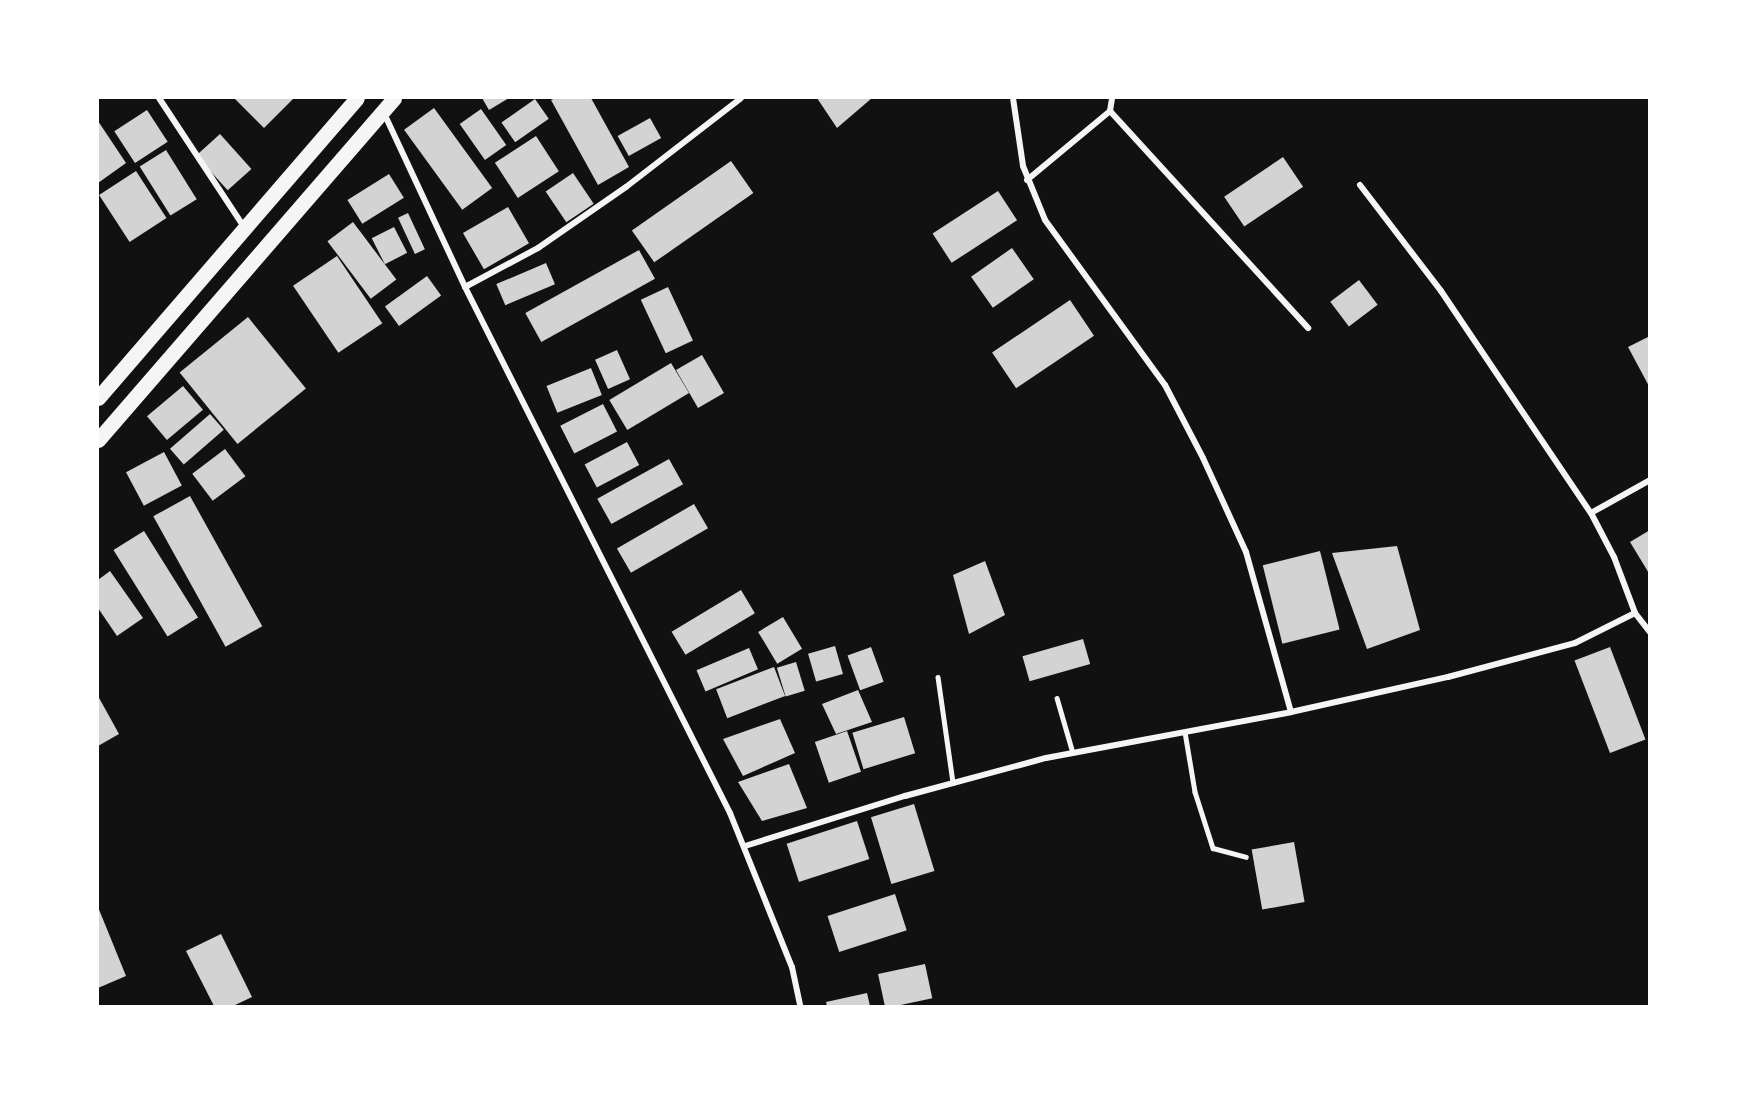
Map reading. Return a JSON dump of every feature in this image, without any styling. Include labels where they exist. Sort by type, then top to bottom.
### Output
[{"type":"main road","points":[[98,398],[357,98]]},
{"type":"main road","points":[[98,440],[394,98]]},
{"type":"street","points":[[159,98],[244,227]]},
{"type":"street","points":[[465,287],[538,248],[626,187],[741,98]]},
{"type":"street","points":[[1013,98],[1027,180],[1046,220],[1165,385],[1203,458],[1246,552],[1291,712]]},
{"type":"street","points":[[1027,180],[1110,111],[1112,98]]},
{"type":"street","points":[[383,111],[465,287],[745,846],[792,967],[800,1006]]},
{"type":"street","points":[[1110,111],[1308,328]]},
{"type":"street","points":[[1360,185],[1448,301],[1591,513],[1614,557],[1635,613],[1650,632]]},
{"type":"street","points":[[1591,513],[1650,480]]},
{"type":"street","points":[[745,846],[952,783],[1073,753],[1291,712],[1448,677],[1575,643],[1635,613]]},
{"type":"lane","points":[[938,677],[952,783]]},
{"type":"lane","points":[[1057,698],[1073,753]]},
{"type":"lane","points":[[1185,732],[1195,792],[1213,848],[1246,857]]},
{"type":"building","points":[[234,98],[294,98],[264,128]]},
{"type":"building","points":[[482,98],[509,98],[489,110]]},
{"type":"building","points":[[591,98],[629,167],[598,185],[551,100]]},
{"type":"building","points":[[817,98],[872,98],[837,128]]},
{"type":"building","points":[[535,99],[549,119],[515,142],[501,123]]},
{"type":"building","points":[[434,108],[492,188],[462,210],[404,130]]},
{"type":"building","points":[[481,109],[506,145],[485,160],[460,124]]},
{"type":"building","points":[[147,110],[168,142],[135,163],[114,131]]},
{"type":"building","points":[[650,118],[661,138],[629,156],[618,136]]},
{"type":"building","points":[[98,121],[126,163],[98,183]]},
{"type":"building","points":[[220,134],[251,169],[228,190],[196,155]]},
{"type":"building","points":[[536,136],[559,171],[518,198],[495,163]]},
{"type":"building","points":[[166,150],[197,199],[170,216],[140,166]]},
{"type":"building","points":[[1283,157],[1303,187],[1244,227],[1224,197]]},
{"type":"building","points":[[731,161],[753,193],[654,262],[632,230]]},
{"type":"building","points":[[136,171],[166,218],[130,242],[99,195]]},
{"type":"building","points":[[573,173],[594,204],[566,222],[546,191]]},
{"type":"building","points":[[389,174],[404,198],[362,224],[347,200]]},
{"type":"building","points":[[998,191],[1017,220],[952,263],[933,233]]},
{"type":"building","points":[[508,207],[529,243],[484,269],[463,233]]},
{"type":"building","points":[[408,213],[425,249],[415,254],[398,218]]},
{"type":"building","points":[[353,222],[396,280],[371,299],[327,241]]},
{"type":"building","points":[[394,227],[407,253],[385,264],[372,238]]},
{"type":"building","points":[[1012,248],[1034,279],[993,308],[971,277]]},
{"type":"building","points":[[639,250],[655,279],[541,342],[525,313]]},
{"type":"building","points":[[337,256],[382,323],[338,353],[293,286]]},
{"type":"building","points":[[546,263],[555,284],[505,305],[496,284]]},
{"type":"building","points":[[427,276],[441,295],[399,326],[385,307]]},
{"type":"building","points":[[1359,280],[1378,305],[1349,326],[1330,302]]},
{"type":"building","points":[[668,287],[693,340],[666,353],[641,300]]},
{"type":"building","points":[[1070,300],[1094,336],[1016,388],[992,353]]},
{"type":"building","points":[[248,317],[306,388],[238,444],[180,372]]},
{"type":"building","points":[[1650,336],[1650,388],[1628,347]]},
{"type":"building","points":[[617,350],[630,379],[608,389],[595,360]]},
{"type":"building","points":[[702,355],[724,393],[698,408],[676,370]]},
{"type":"building","points":[[671,363],[689,393],[627,430],[609,400]]},
{"type":"building","points":[[591,368],[602,395],[557,413],[546,386]]},
{"type":"building","points":[[183,386],[203,410],[167,440],[147,416]]},
{"type":"building","points":[[603,404],[617,432],[574,453],[560,426]]},
{"type":"building","points":[[210,414],[224,430],[184,465],[170,449]]},
{"type":"building","points":[[627,442],[639,465],[597,487],[585,465]]},
{"type":"building","points":[[225,449],[245,476],[213,501],[192,474]]},
{"type":"building","points":[[164,452],[182,486],[144,506],[126,472]]},
{"type":"building","points":[[669,459],[683,484],[611,524],[597,499]]},
{"type":"building","points":[[190,496],[262,626],[226,647],[153,516]]},
{"type":"building","points":[[694,504],[708,528],[631,573],[617,548]]},
{"type":"building","points":[[1650,530],[1650,575],[1630,542]]},
{"type":"building","points":[[144,531],[198,618],[168,637],[113,550]]},
{"type":"building","points":[[1397,546],[1420,630],[1367,649],[1332,553]]},
{"type":"building","points":[[1320,551],[1340,630],[1282,644],[1263,565]]},
{"type":"building","points":[[985,561],[1005,615],[969,634],[953,575]]},
{"type":"building","points":[[110,571],[143,618],[117,636],[98,608],[98,580]]},
{"type":"building","points":[[741,590],[755,613],[685,655],[672,632]]},
{"type":"building","points":[[783,617],[802,649],[777,664],[758,632]]},
{"type":"building","points":[[1083,639],[1090,664],[1030,681],[1022,656]]},
{"type":"building","points":[[835,646],[843,674],[816,682],[808,654]]},
{"type":"building","points":[[871,647],[884,682],[860,690],[848,656]]},
{"type":"building","points":[[1610,647],[1645,739],[1610,753],[1575,661]]},
{"type":"building","points":[[749,648],[758,669],[706,691],[697,670]]},
{"type":"building","points":[[796,662],[805,691],[786,697],[777,668]]},
{"type":"building","points":[[774,667],[785,696],[727,718],[716,689]]},
{"type":"building","points":[[858,690],[872,722],[836,734],[822,704]]},
{"type":"building","points":[[98,696],[119,734],[98,746]]},
{"type":"building","points":[[904,717],[915,753],[863,769],[852,733]]},
{"type":"building","points":[[780,719],[795,753],[743,776],[723,739]]},
{"type":"building","points":[[847,731],[861,772],[829,783],[815,742]]},
{"type":"building","points":[[789,764],[807,808],[762,821],[738,782]]},
{"type":"building","points":[[914,804],[934,871],[891,884],[871,817]]},
{"type":"building","points":[[857,821],[869,859],[799,882],[787,844]]},
{"type":"building","points":[[1294,842],[1305,902],[1262,910],[1252,849]]},
{"type":"building","points":[[895,894],[907,930],[839,952],[827,916]]},
{"type":"building","points":[[98,907],[126,976],[98,988]]},
{"type":"building","points":[[221,934],[252,997],[233,1006],[214,1006],[186,951]]},
{"type":"building","points":[[925,964],[932,998],[885,1006],[878,974]]},
{"type":"building","points":[[867,993],[870,1006],[827,1006],[826,1002]]}]
